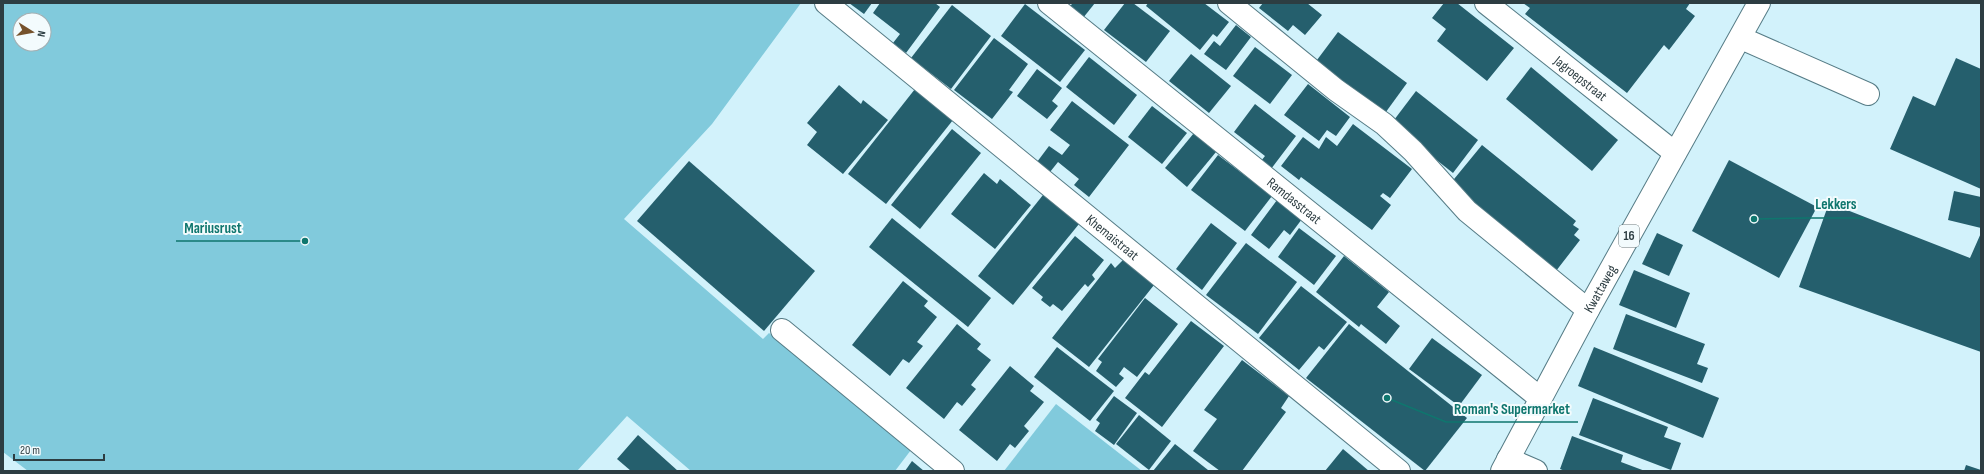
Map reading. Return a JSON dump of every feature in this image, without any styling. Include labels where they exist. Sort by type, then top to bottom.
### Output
[{"type":"street","name":"Khemaistraat","points":[[826,3],[1399,471]]},
{"type":"street","name":"Ramdasstraat","points":[[1049,3],[1540,398]]},
{"type":"street","points":[[1228,3],[1336,90],[1384,124],[1413,151],[1466,211],[1588,310]]},
{"type":"street","name":"Jagroepstraat","points":[[1486,3],[1675,153]]},
{"type":"street","name":"Kwattaweg","points":[[1505,465],[1588,310],[1759,3]]},
{"type":"street","points":[[1740,38],[1868,94]]},
{"type":"street","points":[[782,330],[953,471]]},
{"type":"street","points":[[1505,465],[1536,471]]},
{"type":"shaded area","points":[[3,3],[801,3],[712,124],[624,219],[763,339],[769,333],[911,450],[895,471],[691,471],[627,416],[577,471],[28,471],[3,452]]},
{"type":"shaded area","points":[[1056,404],[1142,471],[1004,471]]},
{"type":"building","points":[[849,3],[872,3],[864,14]]},
{"type":"building","points":[[880,3],[935,3],[940,7],[906,53],[893,43],[900,34],[873,13]]},
{"type":"building","points":[[1073,3],[1095,3],[1083,18],[1069,7]]},
{"type":"building","points":[[1125,3],[1133,3],[1170,31],[1146,62],[1104,30]]},
{"type":"building","points":[[1148,3],[1204,3],[1229,22],[1217,37],[1213,34],[1200,50],[1146,6]]},
{"type":"building","points":[[1263,3],[1307,3],[1322,15],[1305,35],[1293,25],[1288,31],[1259,8]]},
{"type":"building","points":[[1444,3],[1457,3],[1514,48],[1487,81],[1437,41],[1446,29],[1432,18]]},
{"type":"building","points":[[1523,3],[1690,3],[1686,9],[1695,16],[1669,50],[1664,45],[1627,93],[1525,14],[1530,8]]},
{"type":"building","points":[[1025,4],[1085,50],[1060,82],[1001,36]]},
{"type":"building","points":[[952,5],[991,36],[951,89],[911,58]]},
{"type":"building","points":[[1236,25],[1251,37],[1226,70],[1204,54],[1214,41],[1220,46]]},
{"type":"building","points":[[1338,32],[1407,83],[1383,116],[1314,64]]},
{"type":"building","points":[[994,38],[1028,64],[1009,90],[1013,92],[992,119],[954,90]]},
{"type":"building","points":[[1255,47],[1292,75],[1270,104],[1233,76]]},
{"type":"building","points":[[1191,54],[1231,86],[1209,113],[1169,81]]},
{"type":"building","points":[[1089,57],[1137,95],[1114,125],[1066,87]]},
{"type":"building","points":[[1956,58],[1981,69],[1981,189],[1890,149],[1913,96],[1935,106]]},
{"type":"building","points":[[1531,67],[1618,140],[1592,171],[1506,99]]},
{"type":"building","points":[[1037,69],[1062,88],[1052,101],[1058,106],[1047,119],[1017,96]]},
{"type":"building","points":[[1308,84],[1350,117],[1336,136],[1327,130],[1319,141],[1284,115]]},
{"type":"building","points":[[839,85],[861,104],[863,100],[888,120],[843,174],[807,145],[817,132],[807,123]]},
{"type":"building","points":[[915,89],[953,120],[886,204],[848,174]]},
{"type":"building","points":[[1416,91],[1478,140],[1453,173],[1391,124]]},
{"type":"building","points":[[1072,101],[1129,145],[1089,197],[1074,185],[1079,179],[1058,162],[1050,172],[1037,162],[1049,146],[1062,155],[1070,145],[1050,130]]},
{"type":"building","points":[[1255,104],[1296,136],[1271,169],[1261,161],[1265,156],[1234,132]]},
{"type":"building","points":[[1152,106],[1187,133],[1162,164],[1128,137]]},
{"type":"building","points":[[1353,124],[1412,169],[1390,198],[1383,193],[1380,196],[1391,205],[1372,230],[1301,177],[1299,180],[1281,166],[1303,137],[1319,149],[1326,137],[1337,146]]},
{"type":"building","points":[[952,129],[981,153],[920,229],[891,205]]},
{"type":"building","points":[[1194,133],[1216,152],[1187,187],[1165,168]]},
{"type":"building","points":[[1482,145],[1576,221],[1573,225],[1579,229],[1574,235],[1580,240],[1556,271],[1450,184]]},
{"type":"building","points":[[1218,155],[1272,196],[1245,231],[1191,190]]},
{"type":"building","points":[[1729,160],[1817,207],[1779,278],[1692,231]]},
{"type":"building","points":[[689,161],[815,271],[764,331],[637,221]]},
{"type":"building","points":[[984,173],[997,184],[1000,179],[1031,205],[995,249],[951,214]]},
{"type":"building","points":[[1954,191],[1981,197],[1981,228],[1948,220]]},
{"type":"building","points":[[1043,195],[1079,224],[1013,305],[978,276]]},
{"type":"building","points":[[1277,200],[1302,219],[1290,235],[1284,230],[1269,249],[1251,235]]},
{"type":"building","points":[[1829,203],[1970,258],[1981,233],[1981,352],[1799,287]]},
{"type":"building","points":[[892,218],[991,298],[968,327],[869,247]]},
{"type":"building","points":[[1211,223],[1237,243],[1202,290],[1176,269]]},
{"type":"building","points":[[1299,228],[1336,256],[1314,285],[1278,257]]},
{"type":"building","points":[[1657,233],[1683,245],[1669,276],[1642,264]]},
{"type":"building","points":[[1075,236],[1104,260],[1092,275],[1095,279],[1088,287],[1085,284],[1062,311],[1053,304],[1050,307],[1041,300],[1043,297],[1032,288]]},
{"type":"building","points":[[1246,243],[1297,282],[1258,334],[1206,295]]},
{"type":"building","points":[[1344,256],[1389,292],[1377,307],[1400,326],[1386,344],[1361,324],[1359,327],[1316,292]]},
{"type":"building","points":[[1123,260],[1154,285],[1089,367],[1052,338],[1111,263],[1115,268]]},
{"type":"building","points":[[1634,270],[1690,293],[1676,328],[1619,305]]},
{"type":"building","points":[[903,281],[928,301],[924,306],[937,317],[917,342],[923,346],[909,363],[903,359],[890,376],[852,345]]},
{"type":"building","points":[[1301,286],[1347,322],[1324,350],[1319,346],[1299,370],[1259,338]]},
{"type":"building","points":[[1145,298],[1178,324],[1137,377],[1124,367],[1119,374],[1124,378],[1116,387],[1096,371],[1102,362],[1098,359]]},
{"type":"building","points":[[1626,314],[1705,344],[1697,364],[1708,368],[1702,383],[1613,349]]},
{"type":"building","points":[[1191,321],[1224,346],[1162,427],[1125,398],[1145,372],[1149,375]]},
{"type":"building","points":[[957,324],[981,344],[977,349],[991,360],[971,385],[976,389],[962,406],[957,402],[944,419],[906,388]]},
{"type":"building","points":[[1349,324],[1467,418],[1425,471],[1306,378]]},
{"type":"building","points":[[1432,338],[1482,375],[1459,406],[1409,369]]},
{"type":"building","points":[[1057,347],[1114,391],[1090,421],[1034,377]]},
{"type":"building","points":[[1594,347],[1719,398],[1703,438],[1578,386]]},
{"type":"building","points":[[1242,360],[1289,396],[1281,408],[1286,412],[1242,471],[1220,471],[1193,451],[1217,419],[1204,410]]},
{"type":"building","points":[[1010,366],[1034,386],[1030,391],[1044,402],[1024,426],[1029,431],[1015,448],[1010,444],[997,461],[959,430]]},
{"type":"building","points":[[1114,396],[1137,413],[1114,445],[1095,431],[1100,423],[1096,420]]},
{"type":"building","points":[[1593,398],[1668,427],[1664,437],[1681,443],[1671,470],[1579,435]]},
{"type":"building","points":[[1139,415],[1171,441],[1149,470],[1116,444]]},
{"type":"building","points":[[638,435],[678,471],[631,471],[617,459]]},
{"type":"building","points":[[1572,436],[1623,455],[1621,462],[1645,471],[1565,471],[1560,469]]},
{"type":"building","points":[[1175,444],[1208,470],[1153,471]]},
{"type":"building","points":[[1343,449],[1369,471],[1325,471]]},
{"type":"building","points":[[912,461],[924,471],[905,471]]},
{"type":"building","points":[[1966,465],[1981,470],[1981,471],[1964,471]]},
{"type":"place","name":"Lekkers","points":[[1754,219]]},
{"type":"place","name":"Mariusrust","points":[[305,241]]},
{"type":"place","name":"Roman's Supermarket","points":[[1387,398]]}]
